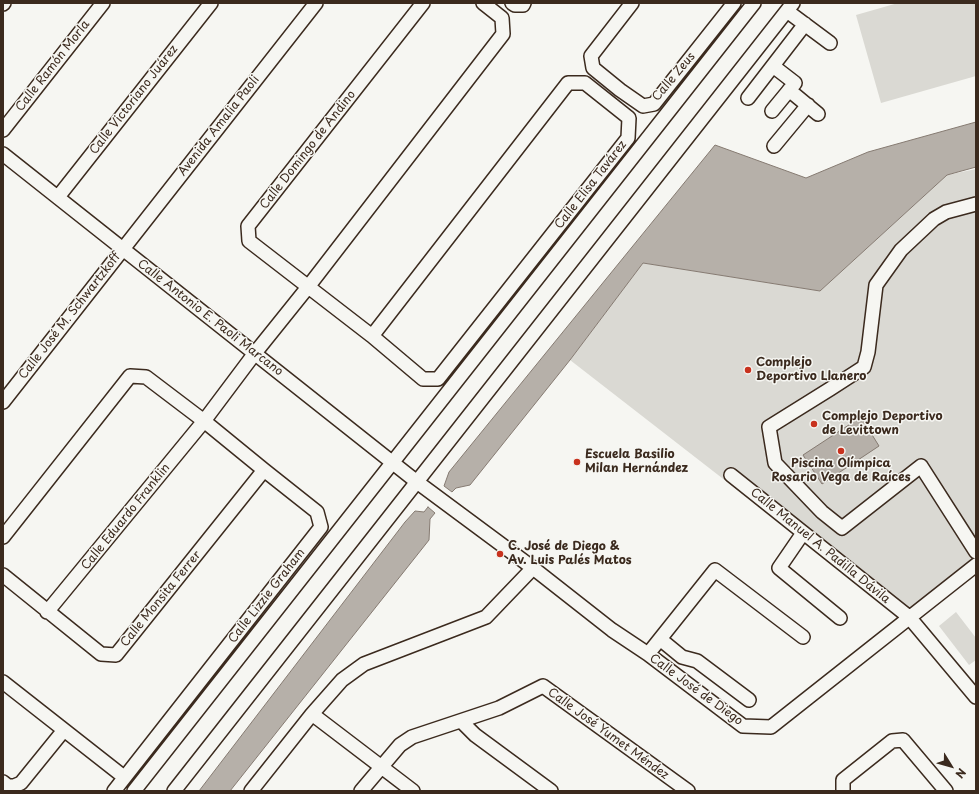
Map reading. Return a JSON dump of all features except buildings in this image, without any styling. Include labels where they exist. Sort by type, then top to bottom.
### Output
[{"type":"street","name":"Calle Ramón Morla","points":[[3,130],[103,3]]},
{"type":"street","name":"Calle Victoriano Juárez","points":[[58,197],[211,3]]},
{"type":"street","name":"Avenida Amalia Paoli","points":[[122,250],[316,3]]},
{"type":"street","name":"Calle Domingo de Andino","points":[[308,287],[249,241],[248,226],[423,3]]},
{"type":"street","points":[[3,537],[130,376],[146,377],[204,421],[255,353],[308,287],[503,34],[502,18],[484,3]]},
{"type":"street","name":"Calle Zeus","points":[[632,3],[590,56],[593,68],[643,106],[654,104],[734,3]]},
{"type":"street","points":[[134,791],[754,3]]},
{"type":"street","points":[[174,791],[790,7],[805,24],[830,43]]},
{"type":"street","points":[[748,98],[805,24]]},
{"type":"street","points":[[772,111],[795,83],[773,66]]},
{"type":"street","name":"Calle Elisa Tavárez","points":[[308,287],[372,336],[423,379],[438,379],[628,138],[629,118],[585,83],[568,83],[372,336]]},
{"type":"street","points":[[789,90],[818,114]]},
{"type":"street","points":[[774,146],[808,105]]},
{"type":"street","name":"Calle Antonio E. Paoli Marcano","points":[[3,154],[122,250],[255,353],[417,482]]},
{"type":"street","points":[[976,204],[946,212],[934,219],[901,250],[876,284],[868,352],[864,367],[830,390],[769,427],[776,463],[822,512],[842,528],[921,466],[976,552]]},
{"type":"street","name":"Calle José M. Schwartzkoff","points":[[3,402],[122,250]]},
{"type":"street","name":"Calle Lizzie Graham","points":[[114,791],[321,527],[317,512],[204,421]]},
{"type":"street","name":"Calle Eduardo Franklin","points":[[47,612],[204,421]]},
{"type":"street","name":"Calle Monsita Ferrer","points":[[3,575],[101,654],[116,655],[264,470]]},
{"type":"street","name":"Calle Manuel A. Padilla Dávila","points":[[731,475],[909,617],[971,682],[976,697]]},
{"type":"street","name":"Calle José de Diego","points":[[417,482],[533,568],[612,630],[648,654],[743,726],[771,727],[976,565]]},
{"type":"street","points":[[803,533],[779,568],[840,618]]},
{"type":"street","points":[[251,791],[312,714],[342,680],[364,664],[486,617],[533,568]]},
{"type":"street","points":[[648,654],[715,570],[803,637]]},
{"type":"street","points":[[660,639],[682,657],[697,661],[749,700]]},
{"type":"street","points":[[3,682],[124,777]]},
{"type":"street","name":"Calle José Yumet Méndez","points":[[361,791],[400,745],[412,737],[499,708],[543,686],[688,791]]},
{"type":"street","points":[[312,714],[412,791]]},
{"type":"street","points":[[461,721],[475,735],[551,791]]},
{"type":"street","points":[[3,782],[8,786],[14,786],[21,783],[64,730]]},
{"type":"street","points":[[843,791],[843,780],[892,741],[903,740],[946,791]]},
{"type":"shaded area","points":[[898,3],[976,3],[976,76],[881,103],[856,15]]},
{"type":"shaded area","points":[[976,122],[976,167],[947,175],[820,291],[643,263],[570,360],[470,485],[456,488],[452,492],[444,486],[449,472],[715,145],[806,178],[868,152]]},
{"type":"shaded area","name":"Complejo Deportivo de Levittown","points":[[976,169],[976,562],[913,610],[892,610],[570,360],[643,263],[820,291],[947,175]]},
{"type":"shaded area","name":"Piscina Olímpica Rosario Vega de Raíces","points":[[861,417],[879,446],[822,484],[803,455]]},
{"type":"shaded area","points":[[428,507],[435,513],[430,519],[429,540],[230,791],[199,791],[405,522],[415,511],[424,512]]},
{"type":"shaded area","points":[[956,612],[976,638],[976,660],[969,665],[939,626]]},
{"type":"place","name":"Complejo Deportivo Llanero","points":[[748,370]]},
{"type":"place","name":"Complejo Deportivo de Levittown","points":[[814,424]]},
{"type":"place","name":"Piscina Olímpica Rosario Vega de Raíces","points":[[841,451]]},
{"type":"place","name":"Escuela Basilio Milan Hernández","points":[[577,462]]},
{"type":"place","name":"C. José de Diego & Av. Luis Palés Matos","points":[[500,554]]}]
